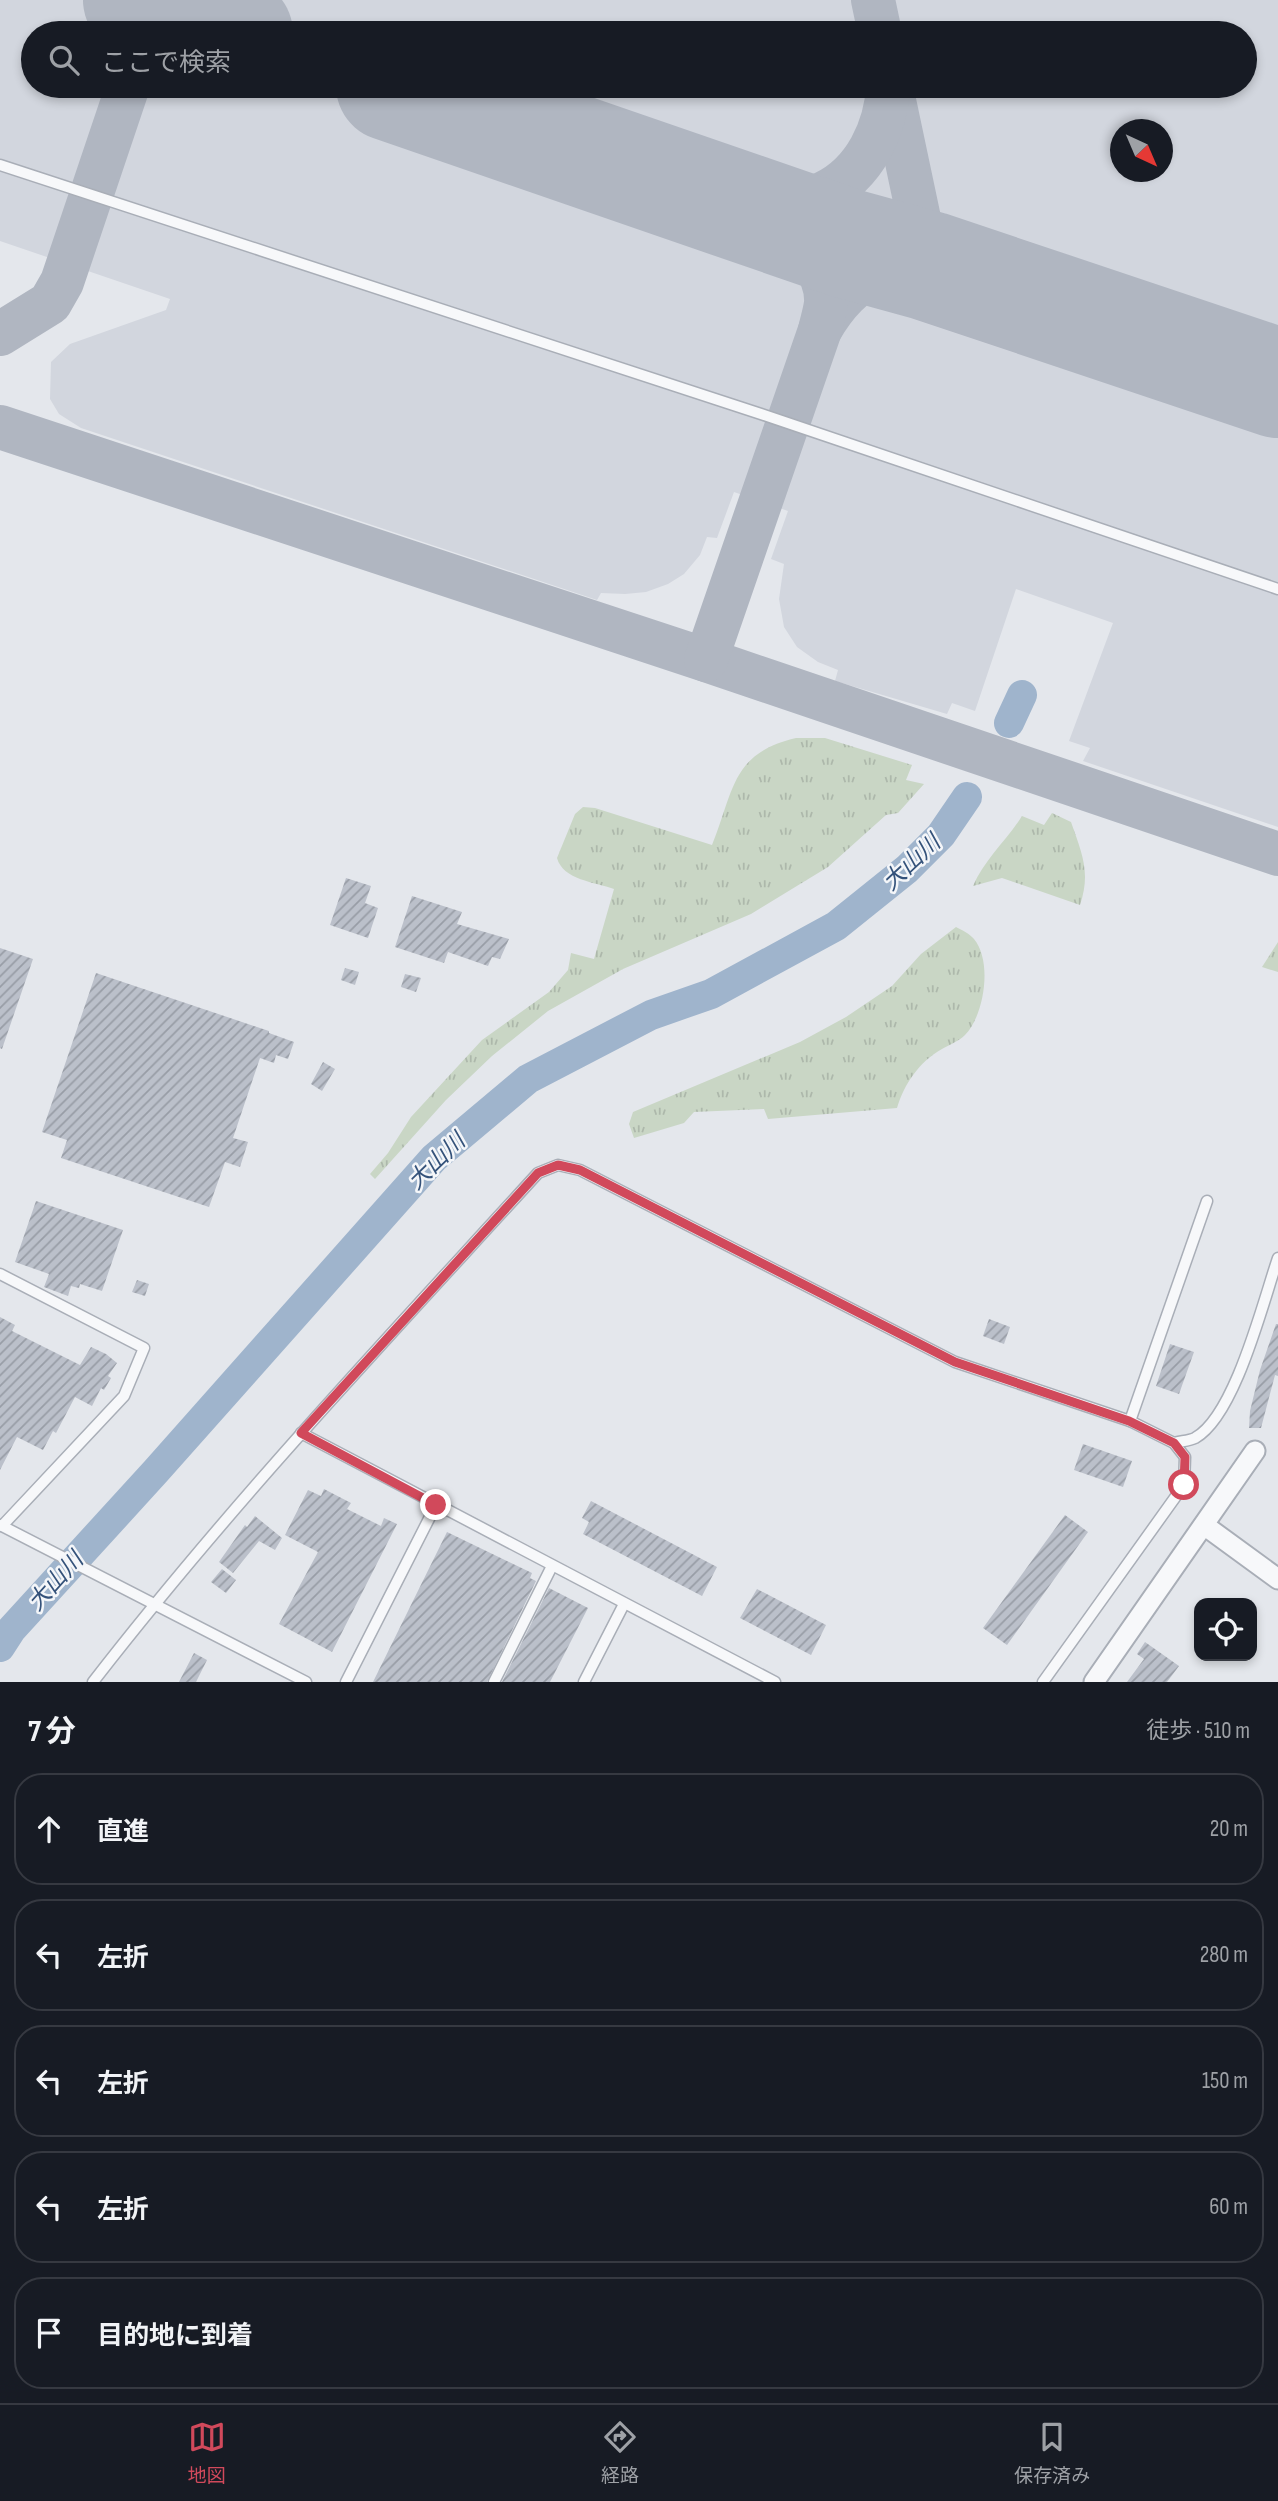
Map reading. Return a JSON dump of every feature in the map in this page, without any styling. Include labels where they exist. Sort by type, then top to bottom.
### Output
[{"type":"street","points":[[1094,1682],[1255,1451]]},
{"type":"street","points":[[1204,1525],[1278,1578]]},
{"type":"lane","points":[[0,165],[748,410],[1278,589]]},
{"type":"lane","points":[[93,1682],[153,1604],[301,1433],[538,1173],[558,1165],[580,1170],[955,1362],[1129,1421],[1174,1443],[1185,1457],[1184,1485],[1043,1682]]},
{"type":"lane","points":[[1129,1421],[1207,1201]]},
{"type":"lane","points":[[1174,1443],[1194,1438],[1213,1423],[1222,1409],[1243,1363],[1278,1258]]},
{"type":"lane","points":[[0,1274],[144,1348],[124,1396],[1,1526],[306,1682]]},
{"type":"lane","points":[[301,1433],[775,1682]]},
{"type":"lane","points":[[346,1682],[436,1505]]},
{"type":"lane","points":[[494,1682],[552,1566]]},
{"type":"lane","points":[[583,1682],[624,1604]]},
{"type":"lane","points":[[279,1682],[284,1671]]},
{"type":"shaded area","points":[[0,0],[1278,0],[1278,827],[1083,761],[1090,748],[1069,741],[1113,623],[1016,589],[975,711],[952,703],[947,714],[835,681],[838,670],[818,662],[797,647],[784,627],[779,599],[784,564],[771,559],[788,511],[734,492],[717,538],[707,537],[700,555],[684,574],[668,584],[646,592],[601,593],[597,600],[81,428],[59,414],[50,399],[51,362],[70,344],[166,310],[170,299],[0,241]]},
{"type":"green space","points":[[796,738],[825,738],[912,765],[906,780],[924,784],[898,813],[886,815],[828,867],[751,914],[623,969],[548,1011],[492,1056],[446,1100],[375,1179],[370,1174],[388,1153],[411,1117],[482,1040],[549,992],[568,970],[571,953],[594,959],[614,889],[573,876],[560,865],[557,858],[575,814],[583,807],[595,808],[712,845],[731,791],[747,764],[759,753]]},
{"type":"green space","points":[[1052,813],[1071,822],[1079,844],[1085,873],[1080,905],[1002,878],[973,886],[983,867],[1022,816],[1044,825]]},
{"type":"green space","points":[[956,927],[974,939],[983,961],[984,988],[977,1015],[965,1035],[934,1054],[920,1067],[908,1082],[897,1108],[768,1119],[764,1109],[694,1112],[684,1123],[634,1138],[629,1124],[633,1112],[800,1042],[846,1017],[892,986],[921,954]]},
{"type":"green space","points":[[1278,942],[1278,972],[1262,967]]},
{"type":"building","points":[[346,878],[371,886],[365,903],[378,908],[368,938],[330,925]]},
{"type":"building","points":[[412,896],[462,912],[457,924],[509,939],[500,959],[492,957],[488,966],[448,952],[444,963],[395,947]]},
{"type":"building","points":[[0,948],[33,959],[2,1049],[0,1048]]},
{"type":"building","points":[[345,968],[359,972],[355,985],[341,980]]},
{"type":"building","points":[[96,973],[269,1031],[294,1042],[288,1059],[276,1055],[274,1063],[260,1058],[233,1138],[248,1142],[240,1167],[225,1162],[209,1207],[61,1158],[67,1140],[42,1132]]},
{"type":"building","points":[[405,974],[421,978],[416,992],[401,987]]},
{"type":"building","points":[[323,1062],[335,1069],[322,1091],[311,1084]]},
{"type":"building","points":[[36,1201],[123,1230],[102,1291],[80,1284],[79,1288],[71,1286],[68,1296],[44,1287],[49,1274],[15,1262]]},
{"type":"building","points":[[137,1280],[149,1284],[145,1296],[132,1292]]},
{"type":"building","points":[[0,1317],[15,1325],[12,1331],[80,1365],[91,1347],[117,1363],[108,1376],[111,1378],[104,1390],[101,1388],[92,1406],[75,1397],[56,1433],[53,1431],[43,1450],[17,1437],[0,1470]]},
{"type":"building","points":[[989,1319],[1010,1327],[1004,1344],[983,1336]]},
{"type":"building","points":[[1276,1324],[1278,1376],[1275,1375],[1261,1428],[1249,1428],[1250,1411],[1260,1370]]},
{"type":"building","points":[[1170,1344],[1194,1352],[1179,1394],[1156,1386]]},
{"type":"building","points":[[1083,1444],[1132,1461],[1123,1487],[1074,1470]]},
{"type":"building","points":[[324,1489],[351,1503],[347,1509],[381,1526],[384,1518],[397,1524],[332,1652],[279,1624],[318,1552],[285,1535],[308,1490],[321,1496]]},
{"type":"building","points":[[591,1501],[717,1567],[702,1596],[583,1534],[589,1522],[582,1518]]},
{"type":"building","points":[[1065,1515],[1088,1532],[1007,1645],[983,1628]]},
{"type":"building","points":[[255,1516],[282,1538],[275,1550],[259,1541],[233,1573],[219,1562],[245,1525],[247,1527]]},
{"type":"building","points":[[447,1532],[532,1573],[530,1578],[536,1581],[487,1682],[373,1682]]},
{"type":"building","points":[[222,1569],[236,1580],[226,1593],[211,1582]]},
{"type":"building","points":[[549,1588],[588,1608],[550,1682],[502,1682]]},
{"type":"building","points":[[757,1589],[826,1625],[811,1655],[740,1618]]},
{"type":"building","points":[[1145,1642],[1179,1666],[1167,1682],[1127,1682],[1144,1659],[1137,1654]]},
{"type":"building","points":[[194,1653],[207,1660],[196,1682],[179,1682]]},
{"type":"waterway","name":"大山川","points":[[1009,723],[1022,695]]},
{"type":"waterway","name":"大山川","points":[[0,1647],[11,1630],[434,1158],[528,1079],[651,1015],[711,994],[836,926],[907,869],[941,835],[967,797]]},
{"type":"taxiway","points":[[873,0],[877,21]]},
{"type":"taxiway","points":[[150,21],[155,5]]},
{"type":"taxiway","points":[[0,334],[50,303],[62,282],[124,98]]},
{"type":"taxiway","points":[[738,205],[793,203],[814,197],[838,185],[862,162],[871,148],[883,118],[886,98]]},
{"type":"taxiway","points":[[893,98],[929,266]]},
{"type":"taxiway","points":[[706,660],[826,306],[825,291],[817,267],[776,218]]},
{"type":"taxiway","points":[[820,330],[839,303],[862,282],[882,271],[914,262]]},
{"type":"taxiway","points":[[0,427],[706,660],[1278,854]]},
{"type":"runway","points":[[138,0],[202,21]]},
{"type":"runway","points":[[426,98],[849,244],[929,266],[1278,383]]},
{"type":"route","points":[[436,1505],[301,1433],[538,1173],[558,1165],[580,1170],[955,1362],[1129,1421],[1174,1443],[1185,1457],[1184,1485]]}]
